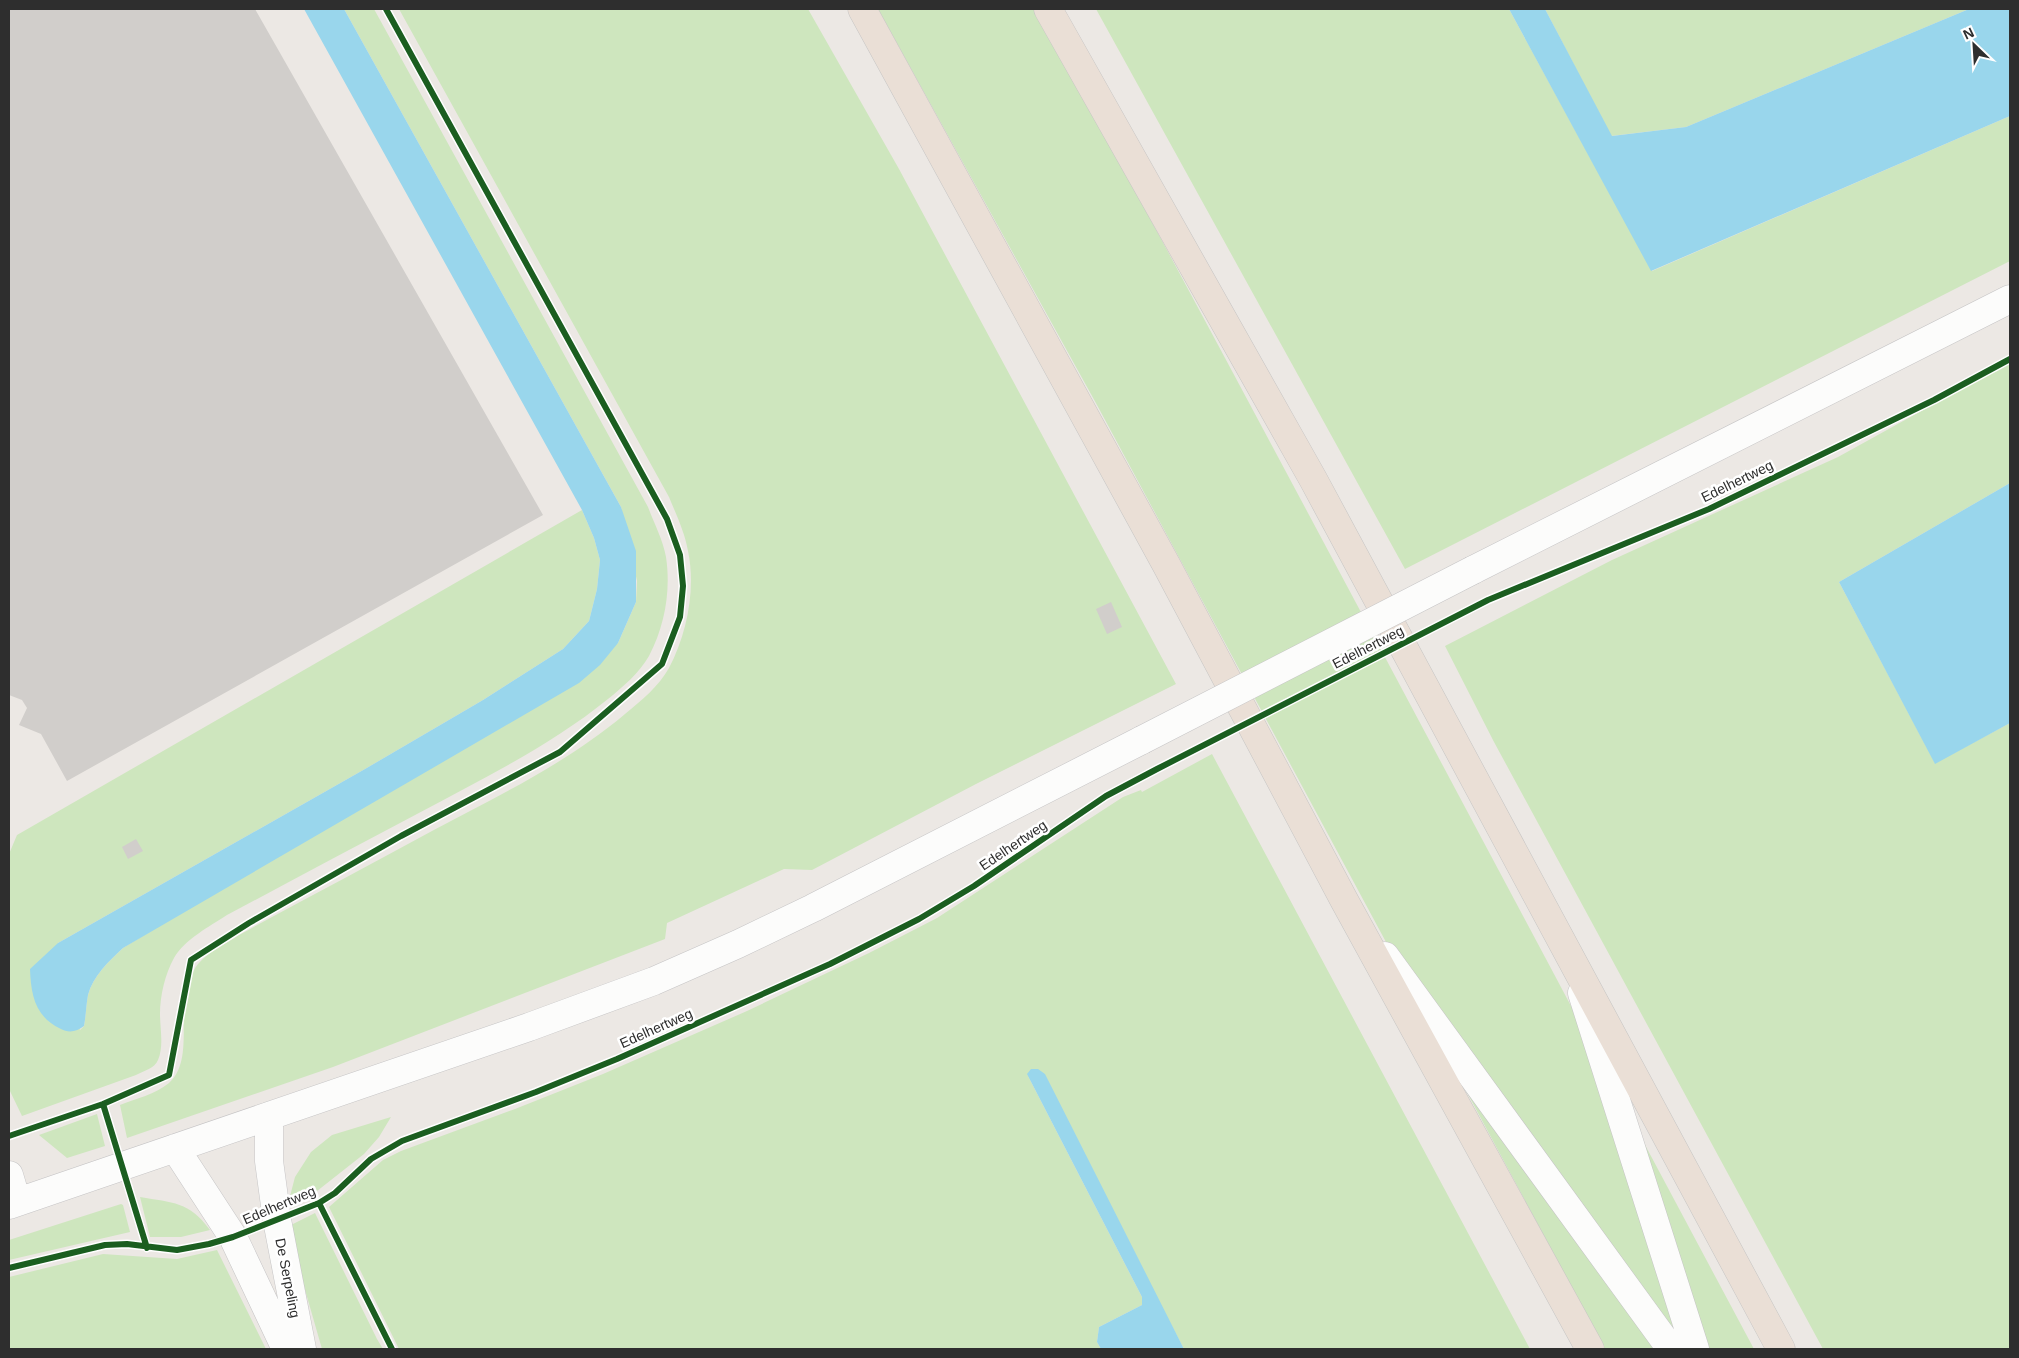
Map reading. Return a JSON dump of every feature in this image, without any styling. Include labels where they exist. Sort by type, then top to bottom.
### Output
[{"type":"highway","points":[[862,9],[1172,575],[1344,900],[1590,1349]]},
{"type":"highway","points":[[1048,9],[1313,479],[1781,1349]]},
{"type":"street","name":"Edelhertweg","points":[[9,1175],[13,1204],[530,1027],[654,981],[805,912],[1473,570],[2010,299]]},
{"type":"street","points":[[1344,900],[1671,1349]]},
{"type":"street","points":[[1570,957],[1695,1349]]},
{"type":"street","name":"De Serpeling","points":[[268,1116],[269,1161],[277,1220],[302,1349]]},
{"type":"street","name":"De Serpeling","points":[[175,1148],[233,1237],[286,1349]]},
{"type":"green space","points":[[344,9],[374,9],[648,507],[661,538],[666,557],[668,582],[663,620],[649,656],[636,674],[608,699],[563,732],[491,775],[227,915],[184,945],[171,964],[162,993],[160,1007],[161,1049],[157,1063],[152,1067],[136,1075],[22,1116],[9,1089],[9,854],[17,835],[582,510],[594,538],[600,560],[597,589],[589,621],[563,649],[483,700],[365,769],[58,943],[80,1030],[84,1026],[90,988],[107,964],[123,948],[618,643],[636,602],[637,581],[621,507]]},
{"type":"green space","points":[[399,9],[808,9],[899,169],[1176,684],[976,784],[812,870],[784,869],[667,923],[665,939],[333,1067],[127,1138],[120,1105],[158,1090],[169,1083],[177,1072],[182,1059],[185,999],[188,984],[194,970],[203,959],[239,935],[507,792],[580,748],[603,732],[655,687],[669,668],[681,641],[685,626],[690,596],[690,566],[685,537],[669,497]]},
{"type":"green space","points":[[878,9],[1037,9],[1754,1349],[1605,1349],[1097,405]]},
{"type":"green space","points":[[1096,9],[1509,9],[1652,271],[2010,116],[2010,261],[1405,569]]},
{"type":"green space","points":[[1545,9],[1969,9],[1686,127],[1611,136]]},
{"type":"green space","points":[[2010,362],[2010,483],[1839,582],[1935,763],[2010,723],[2010,1349],[1823,1349],[1494,742],[1445,646],[1612,560],[1838,457]]},
{"type":"green space","points":[[1212,754],[1530,1349],[1184,1349],[1157,1298],[1027,1074],[1142,1297],[1142,1305],[1099,1327],[1097,1342],[1101,1349],[399,1349],[329,1207],[383,1160],[401,1151],[603,1074],[747,1011],[869,953],[937,918],[1123,797],[1141,790],[1142,792]]},
{"type":"green space","points":[[97,1114],[105,1146],[67,1158],[39,1135]]},
{"type":"green space","points":[[391,1117],[379,1137],[364,1154],[312,1195],[289,1200],[295,1177],[311,1152],[332,1135]]},
{"type":"green space","points":[[140,1197],[171,1202],[187,1208],[195,1213],[210,1230],[181,1237],[150,1237]]},
{"type":"green space","points":[[121,1204],[123,1205],[130,1232],[9,1260],[9,1240]]},
{"type":"green space","points":[[315,1213],[383,1349],[322,1349],[287,1227]]},
{"type":"green space","points":[[217,1250],[266,1349],[9,1349],[9,1277],[103,1254],[177,1259]]},
{"type":"water","points":[[304,9],[344,9],[621,507],[636,551],[636,602],[618,643],[600,665],[579,683],[123,948],[107,964],[90,988],[84,1026],[75,1031],[67,1031],[52,1024],[40,1012],[33,996],[31,979],[30,969],[58,943],[365,769],[483,700],[563,649],[589,621],[597,589],[600,560],[594,538],[582,510]]},
{"type":"water","points":[[1509,9],[1545,9],[1612,136],[1686,127],[1969,9],[2010,9],[2010,116],[1651,271]]},
{"type":"water","points":[[2010,483],[2010,723],[1935,764],[1839,582]]},
{"type":"water","points":[[1031,1069],[1038,1069],[1045,1074],[1184,1349],[1101,1349],[1097,1342],[1099,1327],[1142,1305],[1142,1297],[1027,1074]]},
{"type":"building","points":[[9,9],[255,9],[543,515],[67,781],[41,734],[19,725],[27,708],[22,700],[9,695]]},
{"type":"building","points":[[1111,602],[1122,627],[1107,634],[1096,609]]},
{"type":"building","points":[[136,839],[143,851],[128,859],[122,847]]},
{"type":"cycle path","points":[[9,1136],[103,1104],[169,1075],[191,960],[249,923],[401,836],[560,752],[662,664],[680,617],[683,586],[680,555],[667,519],[386,9]]},
{"type":"cycle path","points":[[9,1268],[105,1245],[127,1244],[177,1250],[209,1244],[233,1237],[319,1203],[335,1193],[371,1159],[402,1141],[536,1092],[617,1059],[830,964],[919,919],[974,886],[1106,796],[1157,769],[1488,600],[1709,509],[1934,400],[2010,359]]},
{"type":"cycle path","points":[[103,1104],[147,1248]]},
{"type":"cycle path","points":[[319,1203],[392,1349]]}]
